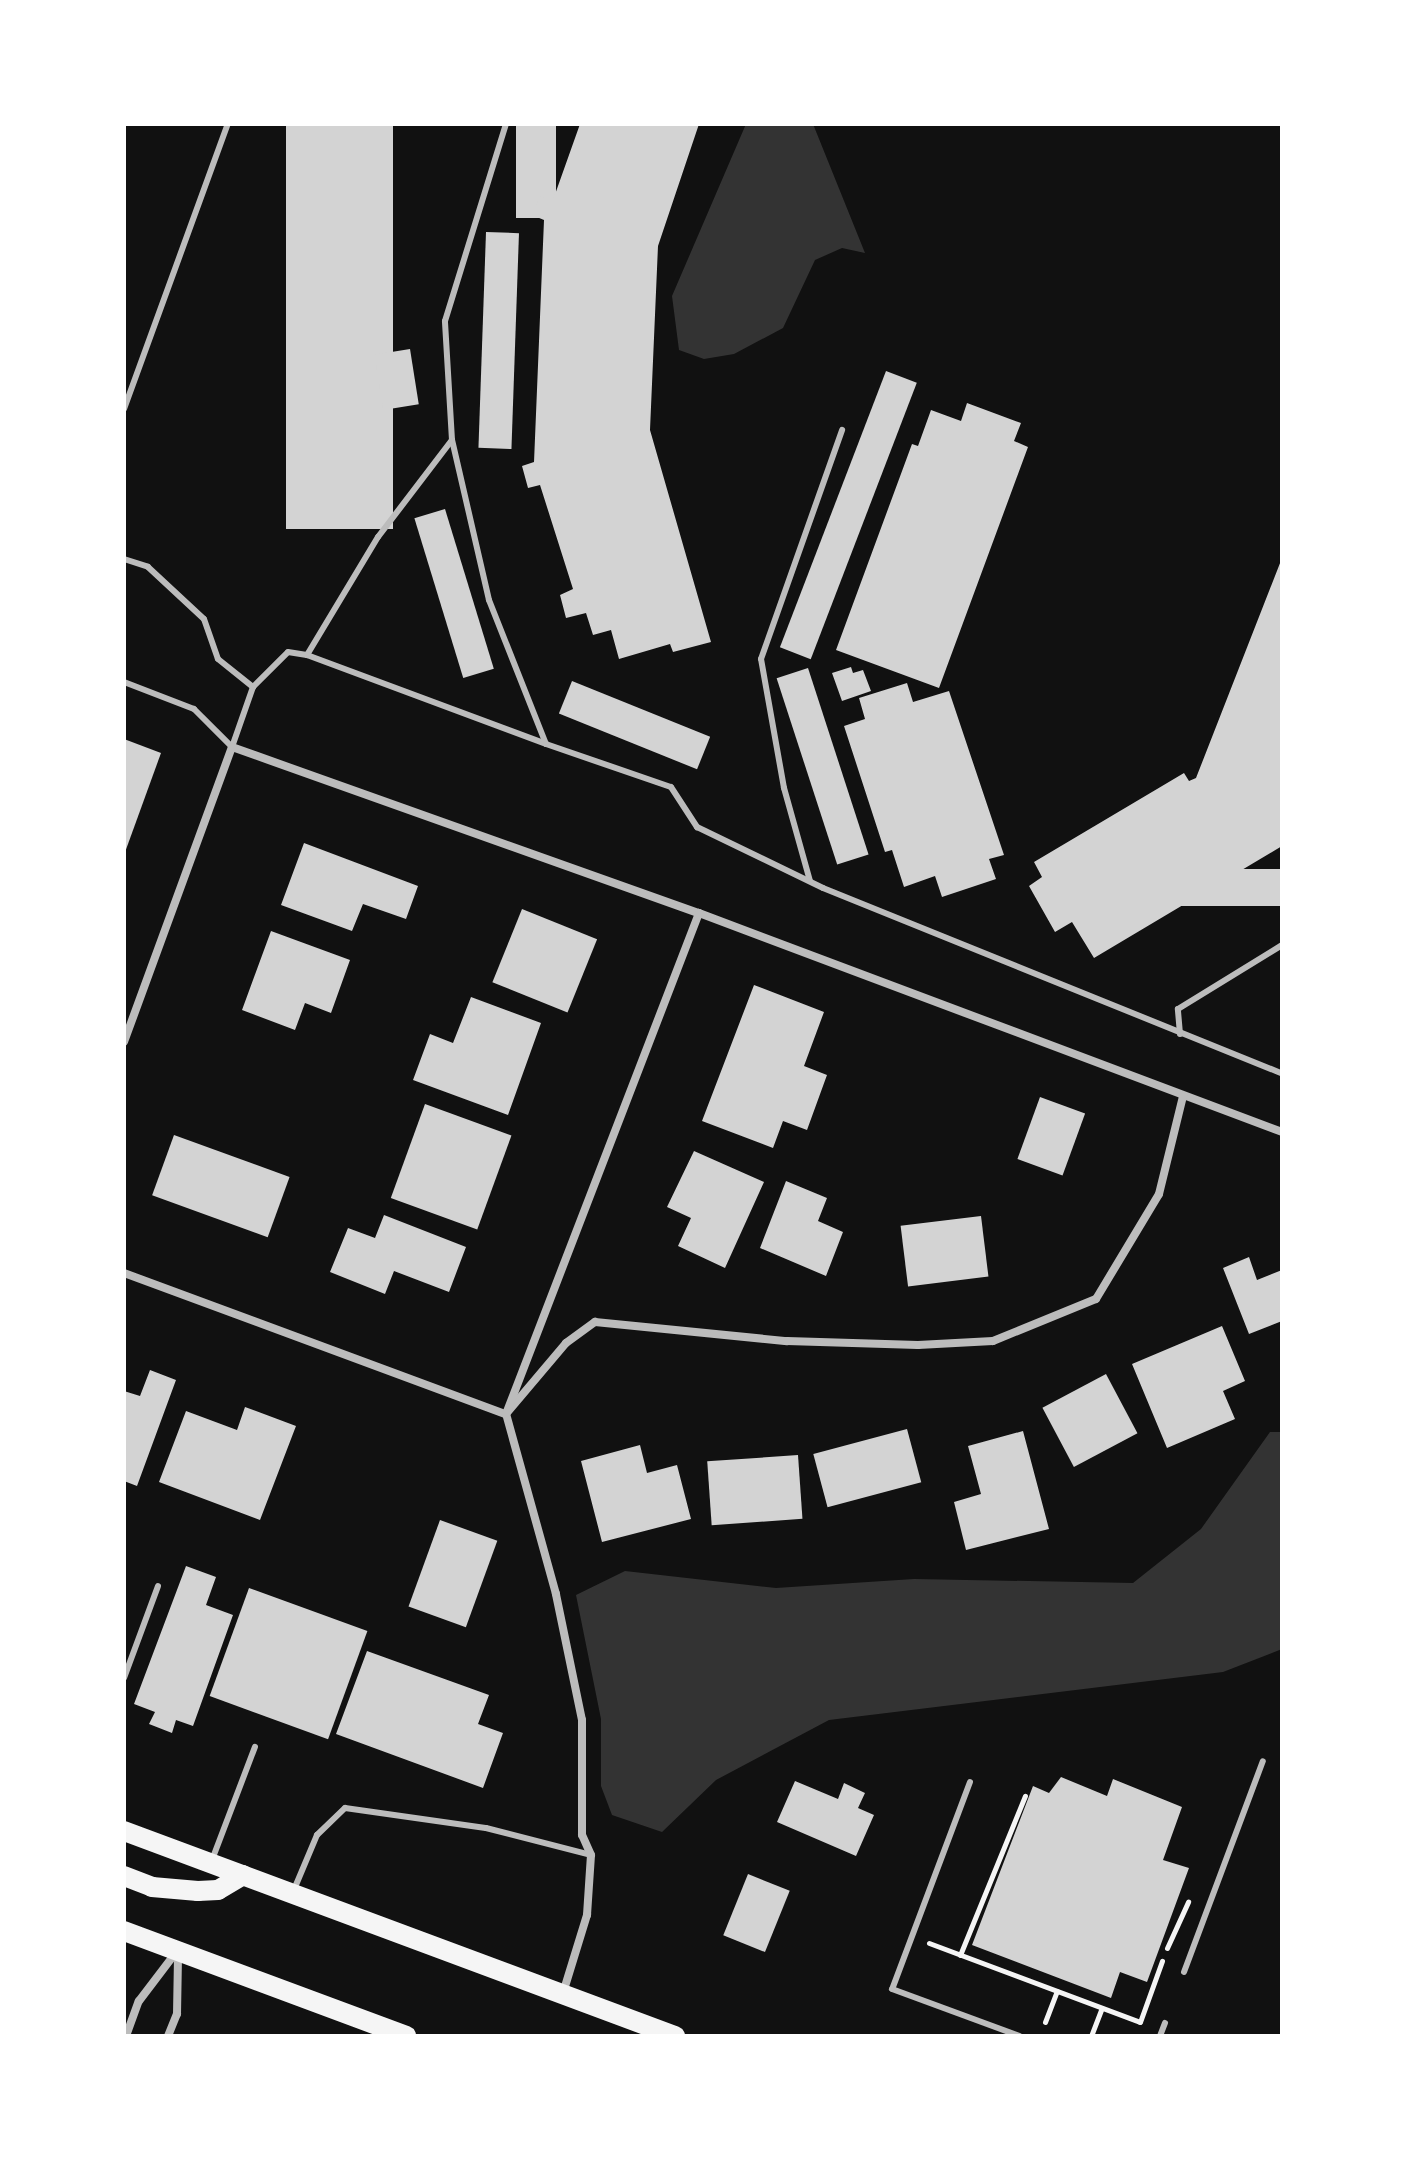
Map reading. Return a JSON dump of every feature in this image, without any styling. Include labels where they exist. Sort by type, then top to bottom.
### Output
[{"type":"main road","points":[[124,1831],[675,2036]]},
{"type":"main road","points":[[124,1876],[152,1887],[198,1891],[218,1890],[243,1875]]},
{"type":"main road","points":[[124,1931],[406,2036]]},
{"type":"street","points":[[124,1042],[232,747],[699,913],[1282,1132]]},
{"type":"street","points":[[562,1994],[587,1915],[591,1855],[582,1835],[582,1720],[556,1594],[506,1414],[699,913]]},
{"type":"street","points":[[506,1414],[566,1343],[595,1322],[787,1341],[918,1345],[993,1341],[1096,1299],[1159,1194],[1183,1096]]},
{"type":"street","points":[[124,1273],[506,1414]]},
{"type":"street","points":[[126,2036],[139,2001],[178,1951]]},
{"type":"street","points":[[168,2036],[177,2014],[178,1951]]},
{"type":"lane","points":[[124,409],[228,124]]},
{"type":"lane","points":[[506,124],[445,321],[452,440],[489,600],[546,744]]},
{"type":"lane","points":[[810,881],[784,788],[761,659],[842,430]]},
{"type":"lane","points":[[307,655],[378,537],[452,440]]},
{"type":"lane","points":[[124,559],[148,567],[204,619],[218,659],[253,687]]},
{"type":"lane","points":[[124,682],[194,709],[232,747],[253,687],[288,652],[307,655],[671,787],[697,827],[810,881],[1282,1073]]},
{"type":"lane","points":[[1180,1034],[1178,1009],[1282,945]]},
{"type":"lane","points":[[124,1678],[158,1586]]},
{"type":"lane","points":[[210,1863],[255,1747]]},
{"type":"lane","points":[[1184,1972],[1263,1761]]},
{"type":"lane","points":[[970,1782],[892,1989],[1020,2036]]},
{"type":"lane","points":[[293,1893],[317,1835],[345,1808],[486,1828],[591,1855]]},
{"type":"lane","points":[[1160,2036],[1165,2023]]},
{"type":"path","points":[[960,1955],[1025,1796]]},
{"type":"path","points":[[929,1943],[1140,2022],[1184,1901]]},
{"type":"path","points":[[1045,2022],[1057,1991]]},
{"type":"path","points":[[1091,2036],[1102,2008]]},
{"type":"shaded area","points":[[746,124],[813,124],[865,253],[842,248],[815,260],[783,328],[734,354],[704,359],[679,350],[672,296]]},
{"type":"shaded area","points":[[1270,1432],[1282,1432],[1282,1649],[1223,1672],[829,1720],[716,1780],[662,1832],[612,1815],[601,1786],[601,1719],[576,1595],[625,1571],[776,1588],[914,1579],[1133,1583],[1201,1529]]},
{"type":"building","points":[[286,124],[393,124],[393,529],[286,529]]},
{"type":"building","points":[[516,124],[556,124],[556,218],[516,218]]},
{"type":"building","points":[[580,124],[699,124],[658,246],[650,430],[711,642],[673,652],[670,644],[619,659],[611,630],[593,635],[586,613],[566,618],[560,595],[573,589],[540,485],[528,488],[522,466],[534,462],[544,220],[532,215],[540,196],[553,200]]},
{"type":"building","points":[[486,232],[519,233],[511,449],[478,448]]},
{"type":"building","points":[[410,349],[419,404],[383,410],[374,355]]},
{"type":"building","points":[[886,371],[917,383],[811,659],[780,647]]},
{"type":"building","points":[[967,403],[1021,423],[1014,441],[1028,447],[939,688],[836,650],[912,444],[918,446],[931,410],[961,421]]},
{"type":"building","points":[[445,509],[494,669],[463,678],[414,518]]},
{"type":"building","points":[[1282,558],[1282,846],[1094,958],[1072,922],[1055,932],[1029,886],[1042,877],[1034,862],[1184,773],[1189,781],[1196,778]]},
{"type":"building","points":[[851,667],[853,673],[863,670],[871,691],[842,701],[832,673]]},
{"type":"building","points":[[808,668],[869,854],[837,865],[777,678]]},
{"type":"building","points":[[572,681],[710,737],[697,769],[559,713]]},
{"type":"building","points":[[907,683],[913,702],[949,691],[1004,855],[989,859],[996,879],[942,897],[935,876],[904,887],[892,850],[885,852],[844,726],[865,719],[859,698]]},
{"type":"building","points":[[124,739],[161,753],[124,855]]},
{"type":"building","points":[[304,843],[418,886],[406,919],[363,904],[352,931],[281,905]]},
{"type":"building","points":[[1099,869],[1282,869],[1282,906],[1099,906]]},
{"type":"building","points":[[522,909],[597,939],[568,1013],[492,982]]},
{"type":"building","points":[[271,931],[350,960],[331,1013],[305,1003],[295,1030],[242,1010]]},
{"type":"building","points":[[754,985],[824,1012],[804,1066],[827,1075],[807,1130],[783,1121],[773,1148],[702,1121]]},
{"type":"building","points":[[471,997],[541,1023],[508,1115],[413,1080],[430,1034],[453,1043]]},
{"type":"building","points":[[1040,1097],[1085,1113],[1063,1175],[1017,1159]]},
{"type":"building","points":[[425,1104],[511,1135],[477,1229],[391,1198]]},
{"type":"building","points":[[174,1135],[290,1177],[268,1237],[152,1195]]},
{"type":"building","points":[[694,1151],[764,1182],[725,1268],[678,1246],[691,1218],[667,1207]]},
{"type":"building","points":[[786,1181],[827,1198],[818,1221],[843,1232],[826,1276],[760,1248]]},
{"type":"building","points":[[384,1215],[466,1247],[449,1292],[394,1271],[385,1294],[330,1272],[348,1228],[375,1238]]},
{"type":"building","points":[[981,1216],[988,1277],[908,1286],[901,1226]]},
{"type":"building","points":[[1249,1257],[1257,1280],[1282,1270],[1282,1321],[1249,1334],[1223,1268]]},
{"type":"building","points":[[1222,1326],[1245,1381],[1223,1391],[1235,1419],[1167,1448],[1132,1364]]},
{"type":"building","points":[[150,1370],[176,1380],[137,1486],[124,1481],[124,1391],[140,1396]]},
{"type":"building","points":[[1106,1374],[1137,1433],[1074,1467],[1042,1408]]},
{"type":"building","points":[[245,1407],[296,1426],[260,1520],[159,1482],[186,1411],[237,1430]]},
{"type":"building","points":[[907,1429],[921,1482],[828,1507],[813,1454]]},
{"type":"building","points":[[1023,1431],[1049,1529],[966,1550],[954,1502],[981,1494],[968,1446]]},
{"type":"building","points":[[640,1445],[647,1473],[677,1465],[691,1519],[602,1542],[581,1461]]},
{"type":"building","points":[[798,1455],[802,1519],[712,1525],[707,1461]]},
{"type":"building","points":[[440,1520],[497,1541],[466,1627],[409,1606]]},
{"type":"building","points":[[186,1566],[216,1577],[206,1605],[233,1615],[193,1726],[176,1720],[172,1733],[149,1724],[155,1712],[134,1704]]},
{"type":"building","points":[[249,1588],[367,1631],[328,1739],[210,1696]]},
{"type":"building","points":[[367,1651],[489,1695],[478,1724],[503,1733],[483,1788],[336,1734]]},
{"type":"building","points":[[1061,1777],[1107,1796],[1113,1779],[1182,1807],[1163,1860],[1189,1868],[1147,1982],[1120,1972],[1111,1998],[972,1945],[1033,1786],[1049,1793]]},
{"type":"building","points":[[795,1781],[838,1799],[844,1783],[865,1793],[858,1808],[874,1815],[856,1856],[777,1822]]},
{"type":"building","points":[[748,1874],[790,1891],[765,1952],[723,1935]]}]
